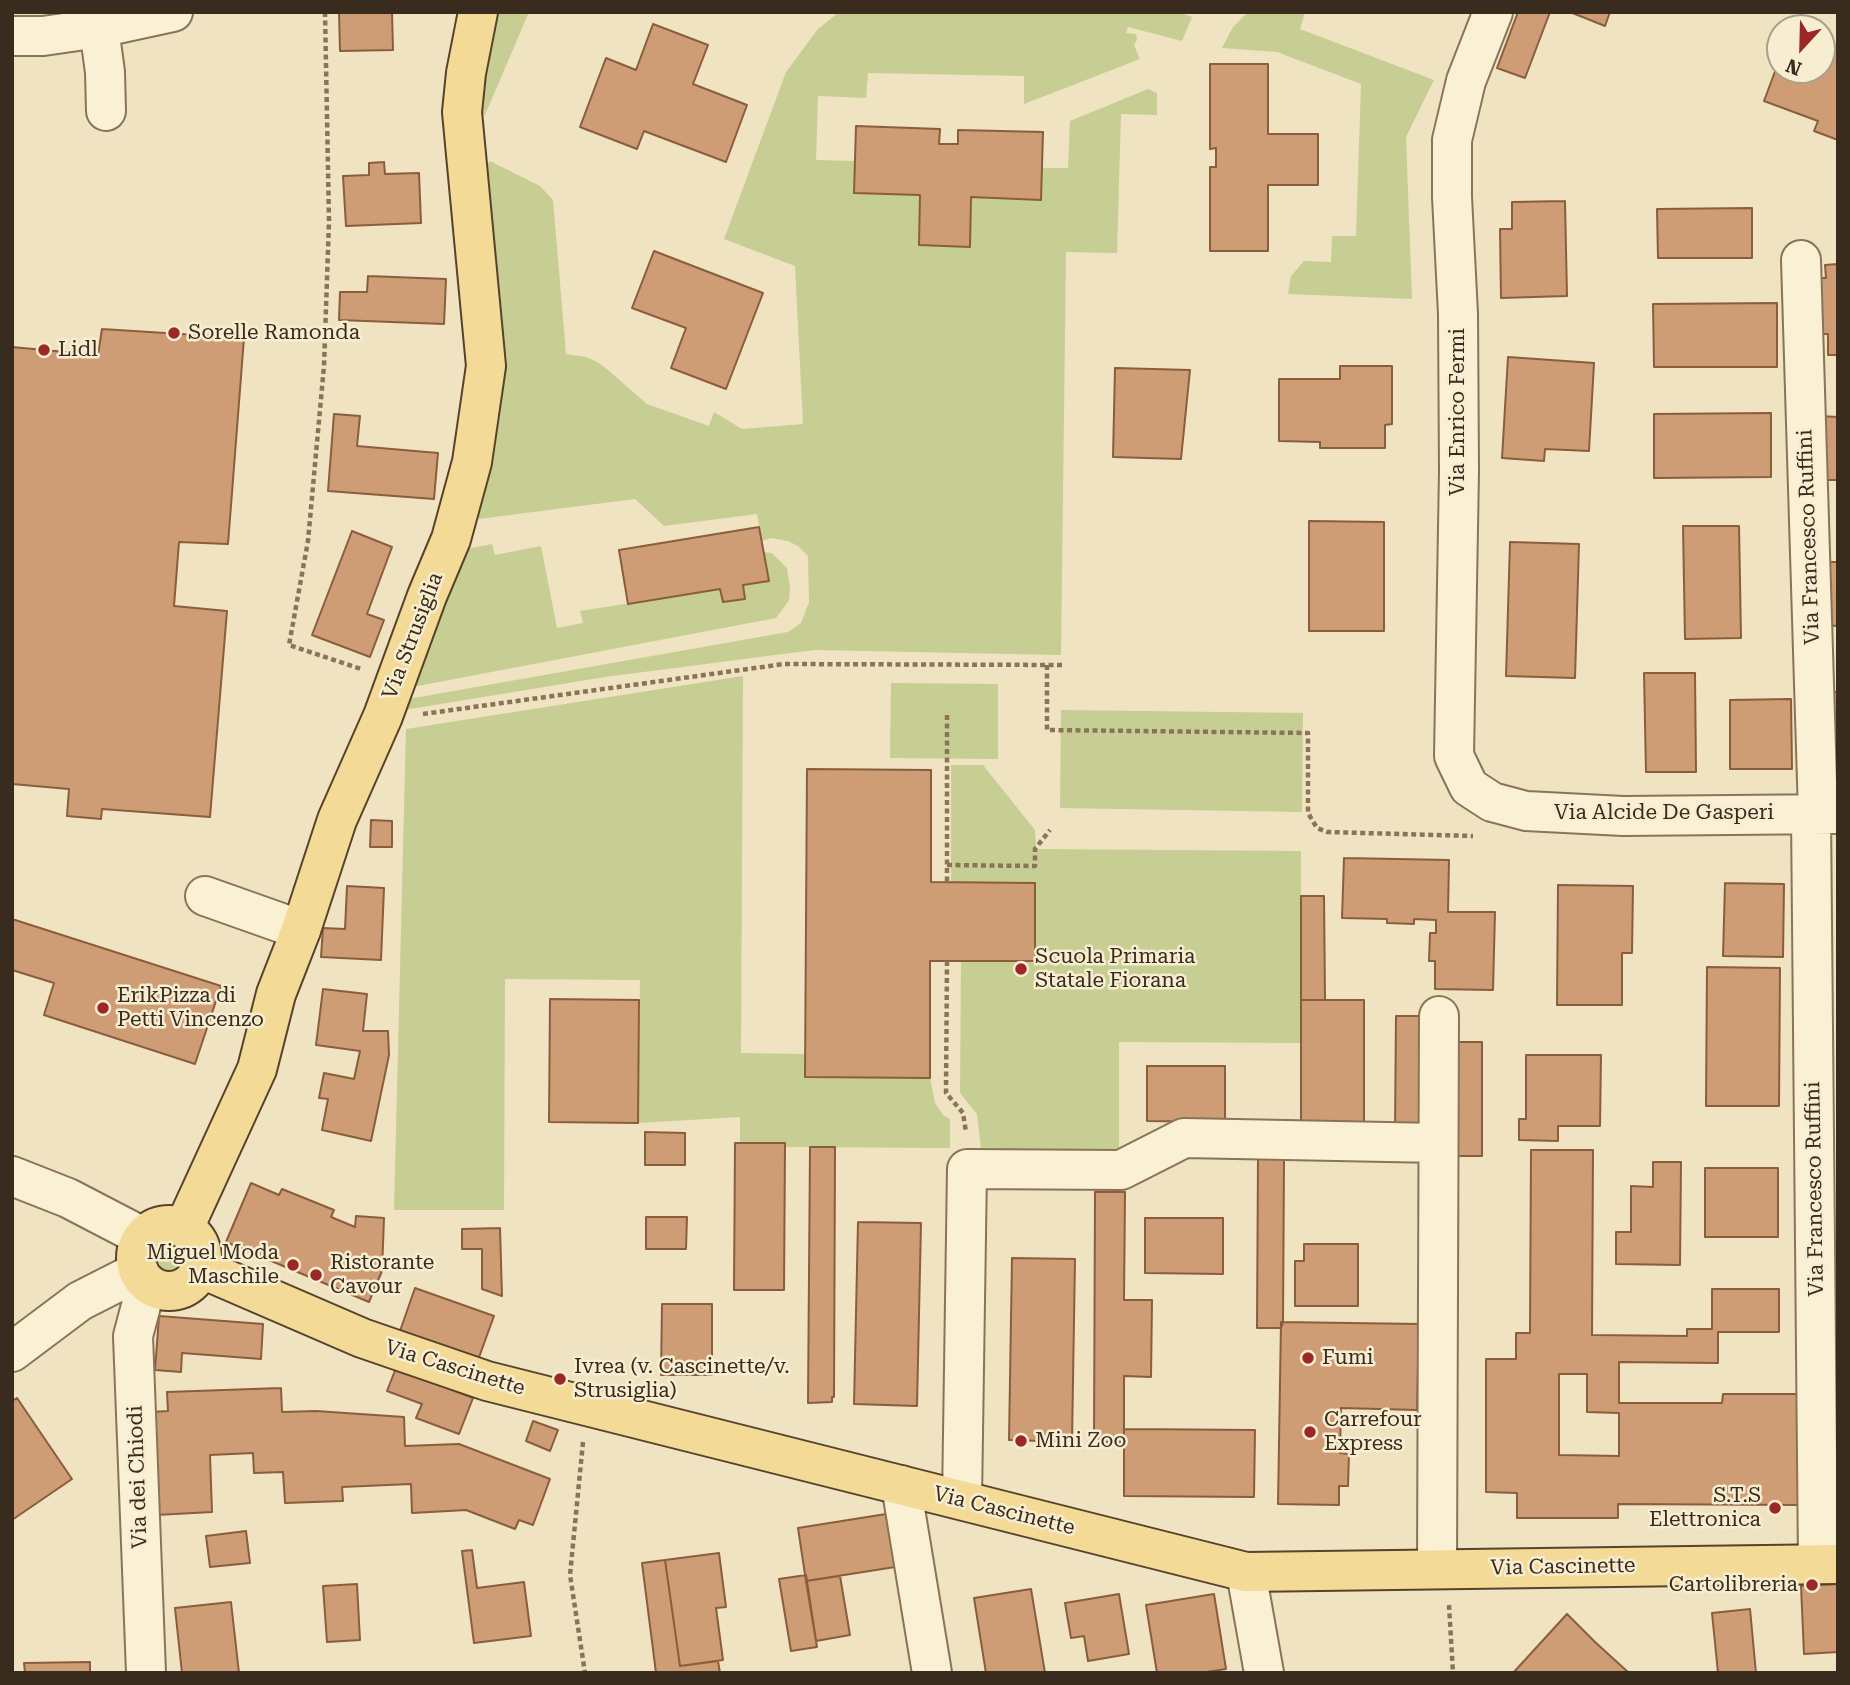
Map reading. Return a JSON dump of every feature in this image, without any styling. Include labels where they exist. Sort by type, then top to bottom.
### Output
[{"type":"main road","name":"Via Strusiglia","points":[[184,1228],[257,1069],[276,994],[301,930],[337,820],[390,717],[427,596],[451,539],[472,462],[486,366],[462,112],[466,73],[478,12]]},
{"type":"main road","points":[[160,1226],[184,1228],[194,1236],[200,1247],[200,1268],[193,1280],[178,1289],[156,1288],[143,1264],[149,1231],[160,1226]]},
{"type":"main road","name":"Via Cascinette","points":[[200,1268],[362,1338],[487,1381],[1246,1572],[1828,1564]]},
{"type":"street","points":[[12,36],[43,36],[99,28],[173,12]]},
{"type":"street","name":"Via Enrico Fermi","points":[[1486,819],[1454,756],[1459,444],[1452,140],[1466,81],[1493,12]]},
{"type":"street","points":[[99,28],[106,72],[106,111]]},
{"type":"street","name":"Via Francesco Ruffini","points":[[1801,260],[1822,814],[1828,1564]]},
{"type":"street","name":"Via Alcide De Gasperi","points":[[1486,819],[1526,811],[1574,814],[1822,814]]},
{"type":"street","points":[[205,897],[301,930]]},
{"type":"street","points":[[1438,1016],[1442,1569]]},
{"type":"street","points":[[962,1500],[967,1169],[1121,1170],[1184,1138],[1438,1143]]},
{"type":"street","points":[[12,1176],[68,1198],[143,1264],[80,1301],[12,1352]]},
{"type":"street","name":"Via dei Chiodi","points":[[143,1264],[133,1336],[146,1673]]},
{"type":"street","points":[[901,1485],[932,1673]]},
{"type":"street","points":[[1246,1572],[1264,1673]]},
{"type":"path","points":[[326,12],[329,221],[324,366],[308,541],[289,645],[364,671]]},
{"type":"path","points":[[390,717],[784,664],[1062,665]]},
{"type":"path","points":[[1047,665],[1046,730],[1308,733],[1308,813],[1317,828],[1327,832],[1486,819]]},
{"type":"path","points":[[947,715],[947,882]]},
{"type":"path","points":[[947,865],[1035,866],[1035,849],[1050,830]]},
{"type":"path","points":[[947,961],[946,1093],[963,1113],[966,1138]]},
{"type":"path","points":[[585,1673],[570,1575],[587,1406]]},
{"type":"path","points":[[1442,1569],[1453,1673]]},
{"type":"green space","points":[[487,12],[529,12],[485,115],[474,116]]},
{"type":"green space","points":[[839,12],[1178,12],[1192,17],[1182,41],[1128,27],[1126,33],[1136,34],[1134,45],[1140,59],[1024,104],[1024,76],[868,73],[866,98],[818,96],[816,160],[855,161],[854,192],[920,195],[919,245],[969,247],[971,197],[1042,168],[1068,168],[1070,121],[1148,89],[1157,93],[1157,115],[1121,114],[1117,253],[1066,252],[1061,655],[814,650],[605,677],[398,711],[397,701],[788,632],[801,623],[809,602],[808,556],[788,541],[771,538],[762,541],[757,514],[664,526],[635,499],[463,521],[484,167],[490,161],[540,186],[553,200],[566,354],[597,362],[647,404],[709,426],[714,412],[742,429],[803,424],[795,266],[724,239],[786,72],[818,29]]},
{"type":"green space","points":[[1248,12],[1305,12],[1300,29],[1434,80],[1406,137],[1412,299],[1288,294],[1291,276],[1304,261],[1331,262],[1332,236],[1356,236],[1361,84],[1277,52],[1222,48],[1233,27]]},
{"type":"green space","points":[[492,544],[495,555],[541,546],[557,628],[583,623],[580,611],[720,589],[723,602],[745,599],[743,585],[763,552],[772,553],[787,568],[789,600],[776,618],[407,688],[462,550]]},
{"type":"green space","points":[[743,676],[741,1053],[805,1054],[806,1077],[930,1078],[935,1103],[943,1115],[950,1119],[950,1148],[785,1147],[785,1143],[740,1143],[740,1117],[638,1123],[640,980],[505,979],[504,1210],[394,1210],[406,729]]},
{"type":"green space","points":[[891,683],[998,684],[998,759],[890,758]]},
{"type":"green space","points":[[1061,710],[1303,713],[1302,812],[1060,808]]},
{"type":"green space","points":[[951,765],[983,765],[1035,830],[1036,849],[1301,851],[1301,1043],[1119,1042],[1119,1150],[981,1149],[977,1114],[960,1093],[961,961],[1035,961],[1035,883],[951,882]]},
{"type":"green space","points":[[166,1236],[187,1246],[191,1258],[184,1274],[173,1280],[162,1279],[147,1254],[159,1238]]},
{"type":"building","points":[[339,12],[392,12],[393,50],[340,51]]},
{"type":"building","points":[[1518,12],[1550,12],[1525,78],[1497,68]]},
{"type":"building","points":[[1570,12],[1610,12],[1605,26]]},
{"type":"building","points":[[653,24],[708,45],[693,84],[747,105],[726,162],[644,131],[637,149],[580,127],[606,58],[636,70]]},
{"type":"building","points":[[1836,50],[1838,51],[1838,140],[1814,131],[1818,121],[1764,101],[1770,84],[1836,84]]},
{"type":"building","points":[[1210,64],[1268,64],[1268,134],[1318,134],[1318,185],[1268,185],[1268,251],[1210,251],[1210,167],[1216,167],[1216,148],[1210,149]]},
{"type":"building","points":[[856,126],[940,129],[939,144],[958,144],[958,130],[1043,132],[1041,200],[971,197],[970,247],[919,245],[920,195],[854,193]]},
{"type":"building","points":[[384,162],[385,174],[419,173],[421,223],[346,226],[343,176],[369,175],[369,163]]},
{"type":"building","points":[[1565,201],[1567,296],[1501,298],[1500,229],[1512,229],[1512,202]]},
{"type":"building","points":[[1752,208],[1752,258],[1658,258],[1657,209]]},
{"type":"building","points":[[654,251],[763,293],[726,389],[671,368],[686,328],[632,308]]},
{"type":"building","points":[[1838,264],[1838,355],[1828,355],[1828,334],[1812,334],[1811,278],[1826,278],[1825,265]]},
{"type":"building","points":[[368,276],[446,279],[444,324],[339,320],[340,292],[367,292]]},
{"type":"building","points":[[1777,303],[1777,367],[1654,367],[1653,304]]},
{"type":"building","points":[[102,329],[244,338],[228,544],[179,542],[174,606],[227,611],[210,817],[102,809],[101,819],[67,816],[69,789],[12,784],[12,347],[98,355]]},
{"type":"building","points":[[1508,357],[1594,363],[1589,451],[1545,449],[1544,461],[1502,458]]},
{"type":"building","points":[[1340,366],[1392,366],[1392,424],[1385,425],[1385,448],[1320,448],[1320,442],[1279,441],[1279,379],[1340,379]]},
{"type":"building","points":[[1115,368],[1190,370],[1181,459],[1113,457]]},
{"type":"building","points":[[1771,413],[1771,477],[1654,478],[1654,414]]},
{"type":"building","points":[[334,414],[360,416],[357,446],[438,453],[434,499],[328,491]]},
{"type":"building","points":[[1819,416],[1838,417],[1838,480],[1818,480]]},
{"type":"building","points":[[1309,521],[1384,522],[1384,631],[1309,631]]},
{"type":"building","points":[[1683,526],[1739,526],[1741,638],[1685,639]]},
{"type":"building","points":[[759,527],[769,581],[743,585],[745,599],[723,602],[720,589],[628,604],[619,550]]},
{"type":"building","points":[[352,531],[392,547],[367,614],[384,620],[370,657],[312,635]]},
{"type":"building","points":[[1510,542],[1579,544],[1575,678],[1506,676]]},
{"type":"building","points":[[1820,562],[1838,562],[1838,626],[1819,625]]},
{"type":"building","points":[[1644,673],[1695,673],[1696,772],[1646,772]]},
{"type":"building","points":[[1828,692],[1838,692],[1838,750],[1833,751]]},
{"type":"building","points":[[1791,699],[1792,769],[1730,769],[1730,700]]},
{"type":"building","points":[[807,769],[931,770],[931,882],[1035,883],[1035,961],[930,961],[930,1078],[805,1077]]},
{"type":"building","points":[[371,820],[392,821],[392,847],[370,847]]},
{"type":"building","points":[[1344,858],[1449,860],[1448,912],[1495,912],[1493,990],[1435,989],[1435,961],[1429,961],[1430,933],[1436,933],[1436,920],[1414,919],[1414,924],[1387,923],[1387,919],[1342,918]]},
{"type":"building","points":[[1725,883],[1784,884],[1783,957],[1723,956]]},
{"type":"building","points":[[1558,885],[1633,886],[1632,953],[1622,953],[1622,1005],[1557,1005]]},
{"type":"building","points":[[347,886],[384,888],[381,960],[321,957],[323,928],[345,929]]},
{"type":"building","points":[[1301,896],[1324,896],[1325,1000],[1301,1000]]},
{"type":"building","points":[[12,919],[221,986],[195,1064],[44,1015],[54,983],[12,970]]},
{"type":"building","points":[[1707,967],[1780,968],[1779,1106],[1706,1106]]},
{"type":"building","points":[[323,989],[367,994],[363,1031],[388,1031],[389,1055],[371,1141],[322,1130],[328,1099],[319,1098],[324,1073],[354,1079],[360,1051],[316,1045]]},
{"type":"building","points":[[550,999],[639,1000],[638,1123],[549,1122]]},
{"type":"building","points":[[1301,1000],[1364,1000],[1364,1125],[1301,1124]]},
{"type":"building","points":[[1396,1016],[1425,1016],[1425,1130],[1395,1130]]},
{"type":"building","points":[[1453,1042],[1482,1042],[1482,1156],[1452,1156]]},
{"type":"building","points":[[1526,1055],[1601,1055],[1600,1126],[1558,1126],[1558,1141],[1519,1140],[1519,1119],[1526,1119]]},
{"type":"building","points":[[1147,1066],[1225,1066],[1225,1122],[1147,1121]]},
{"type":"building","points":[[645,1132],[685,1133],[685,1165],[645,1165]]},
{"type":"building","points":[[735,1143],[785,1143],[784,1290],[734,1290]]},
{"type":"building","points":[[810,1147],[835,1147],[834,1397],[832,1402],[808,1403]]},
{"type":"building","points":[[1531,1150],[1593,1150],[1592,1335],[1687,1336],[1687,1329],[1712,1329],[1712,1289],[1779,1289],[1779,1332],[1718,1332],[1718,1363],[1619,1362],[1619,1403],[1722,1403],[1723,1394],[1800,1394],[1800,1505],[1618,1504],[1618,1518],[1517,1518],[1517,1493],[1486,1492],[1486,1359],[1516,1359],[1516,1333],[1530,1333]],"holes":[[[1559,1374],[1587,1374],[1587,1412],[1619,1413],[1619,1456],[1559,1455]]]},
{"type":"building","points":[[1258,1157],[1284,1158],[1281,1328],[1257,1328]]},
{"type":"building","points":[[1653,1162],[1681,1162],[1680,1265],[1616,1264],[1616,1232],[1631,1232],[1631,1186],[1653,1187]]},
{"type":"building","points":[[1705,1168],[1778,1168],[1778,1237],[1705,1237]]},
{"type":"building","points":[[251,1183],[279,1195],[282,1189],[334,1210],[331,1217],[355,1227],[356,1216],[384,1218],[382,1271],[369,1302],[226,1242]]},
{"type":"building","points":[[1095,1192],[1125,1192],[1124,1300],[1152,1300],[1151,1377],[1124,1376],[1124,1442],[1094,1442]]},
{"type":"building","points":[[646,1217],[687,1217],[686,1249],[646,1249]]},
{"type":"building","points":[[1145,1218],[1223,1218],[1223,1274],[1145,1273]]},
{"type":"building","points":[[858,1222],[921,1223],[917,1406],[854,1404]]},
{"type":"building","points":[[500,1228],[502,1296],[482,1289],[482,1249],[462,1249],[462,1229]]},
{"type":"building","points":[[1304,1244],[1358,1244],[1358,1306],[1295,1306],[1295,1261],[1304,1261]]},
{"type":"building","points":[[1012,1258],[1075,1259],[1072,1442],[1009,1440]]},
{"type":"building","points":[[415,1288],[494,1316],[478,1360],[400,1331]]},
{"type":"building","points":[[662,1304],[712,1304],[712,1375],[661,1375]]},
{"type":"building","points":[[159,1316],[263,1324],[261,1359],[182,1353],[181,1372],[155,1370]]},
{"type":"building","name":"Carrefour Express","points":[[1281,1322],[1419,1324],[1417,1410],[1341,1408],[1340,1453],[1349,1454],[1348,1486],[1339,1486],[1339,1505],[1278,1504]]},
{"type":"building","points":[[396,1368],[473,1398],[459,1434],[416,1418],[422,1404],[387,1391]]},
{"type":"building","points":[[281,1388],[282,1412],[316,1411],[404,1417],[405,1446],[459,1444],[550,1479],[533,1525],[519,1520],[515,1529],[466,1510],[412,1513],[411,1484],[342,1487],[343,1501],[285,1503],[283,1472],[254,1473],[253,1453],[210,1455],[212,1512],[156,1515],[152,1412],[168,1411],[167,1392]]},
{"type":"building","points":[[17,1398],[72,1479],[12,1520],[12,1401]]},
{"type":"building","points":[[533,1421],[558,1430],[550,1451],[526,1441]]},
{"type":"building","points":[[1124,1429],[1255,1430],[1254,1497],[1124,1496]]},
{"type":"building","points":[[886,1514],[895,1567],[806,1581],[798,1528]]},
{"type":"building","points":[[246,1531],[250,1563],[210,1567],[206,1536]]},
{"type":"building","points":[[472,1550],[477,1588],[524,1582],[531,1636],[474,1643],[462,1551]]},
{"type":"building","points":[[719,1553],[726,1607],[716,1608],[723,1660],[680,1666],[665,1560]]},
{"type":"building","points":[[665,1560],[680,1666],[718,1661],[720,1673],[656,1673],[642,1563]]},
{"type":"building","points":[[806,1575],[817,1647],[791,1651],[779,1579]]},
{"type":"building","points":[[840,1576],[850,1635],[816,1641],[806,1581]]},
{"type":"building","points":[[357,1584],[360,1640],[327,1642],[323,1586]]},
{"type":"building","points":[[1838,1584],[1838,1652],[1804,1654],[1801,1586]]},
{"type":"building","points":[[1031,1589],[1045,1673],[986,1673],[974,1598]]},
{"type":"building","points":[[1119,1594],[1129,1654],[1088,1661],[1084,1636],[1071,1638],[1065,1603]]},
{"type":"building","points":[[1214,1594],[1226,1669],[1200,1673],[1157,1673],[1146,1605]]},
{"type":"building","points":[[231,1602],[239,1673],[182,1673],[175,1608]]},
{"type":"building","points":[[1750,1609],[1756,1673],[1718,1673],[1712,1613]]},
{"type":"building","points":[[1567,1614],[1595,1642],[1629,1673],[1513,1673]]},
{"type":"building","points":[[90,1662],[90,1673],[25,1673],[24,1663]]},
{"type":"place","name":"Sorelle Ramonda","points":[[174,333]]},
{"type":"place","name":"Lidl","points":[[44,350]]},
{"type":"place","name":"Scuola Primaria Statale Fiorana","points":[[1021,969]]},
{"type":"place","name":"ErikPizza di Petti Vincenzo","points":[[103,1008]]},
{"type":"place","name":"Miguel Moda Maschile","points":[[293,1265]]},
{"type":"place","name":"Ristorante Cavour","points":[[316,1275]]},
{"type":"place","name":"Fumi","points":[[1308,1358]]},
{"type":"place","name":"Ivrea (v. Cascinette/v. Strusiglia)","points":[[560,1379]]},
{"type":"place","name":"Carrefour Express","points":[[1310,1432]]},
{"type":"place","name":"Mini Zoo","points":[[1021,1441]]},
{"type":"place","name":"S.T.S Elettronica","points":[[1775,1508]]},
{"type":"place","name":"Cartolibreria","points":[[1812,1585]]}]
